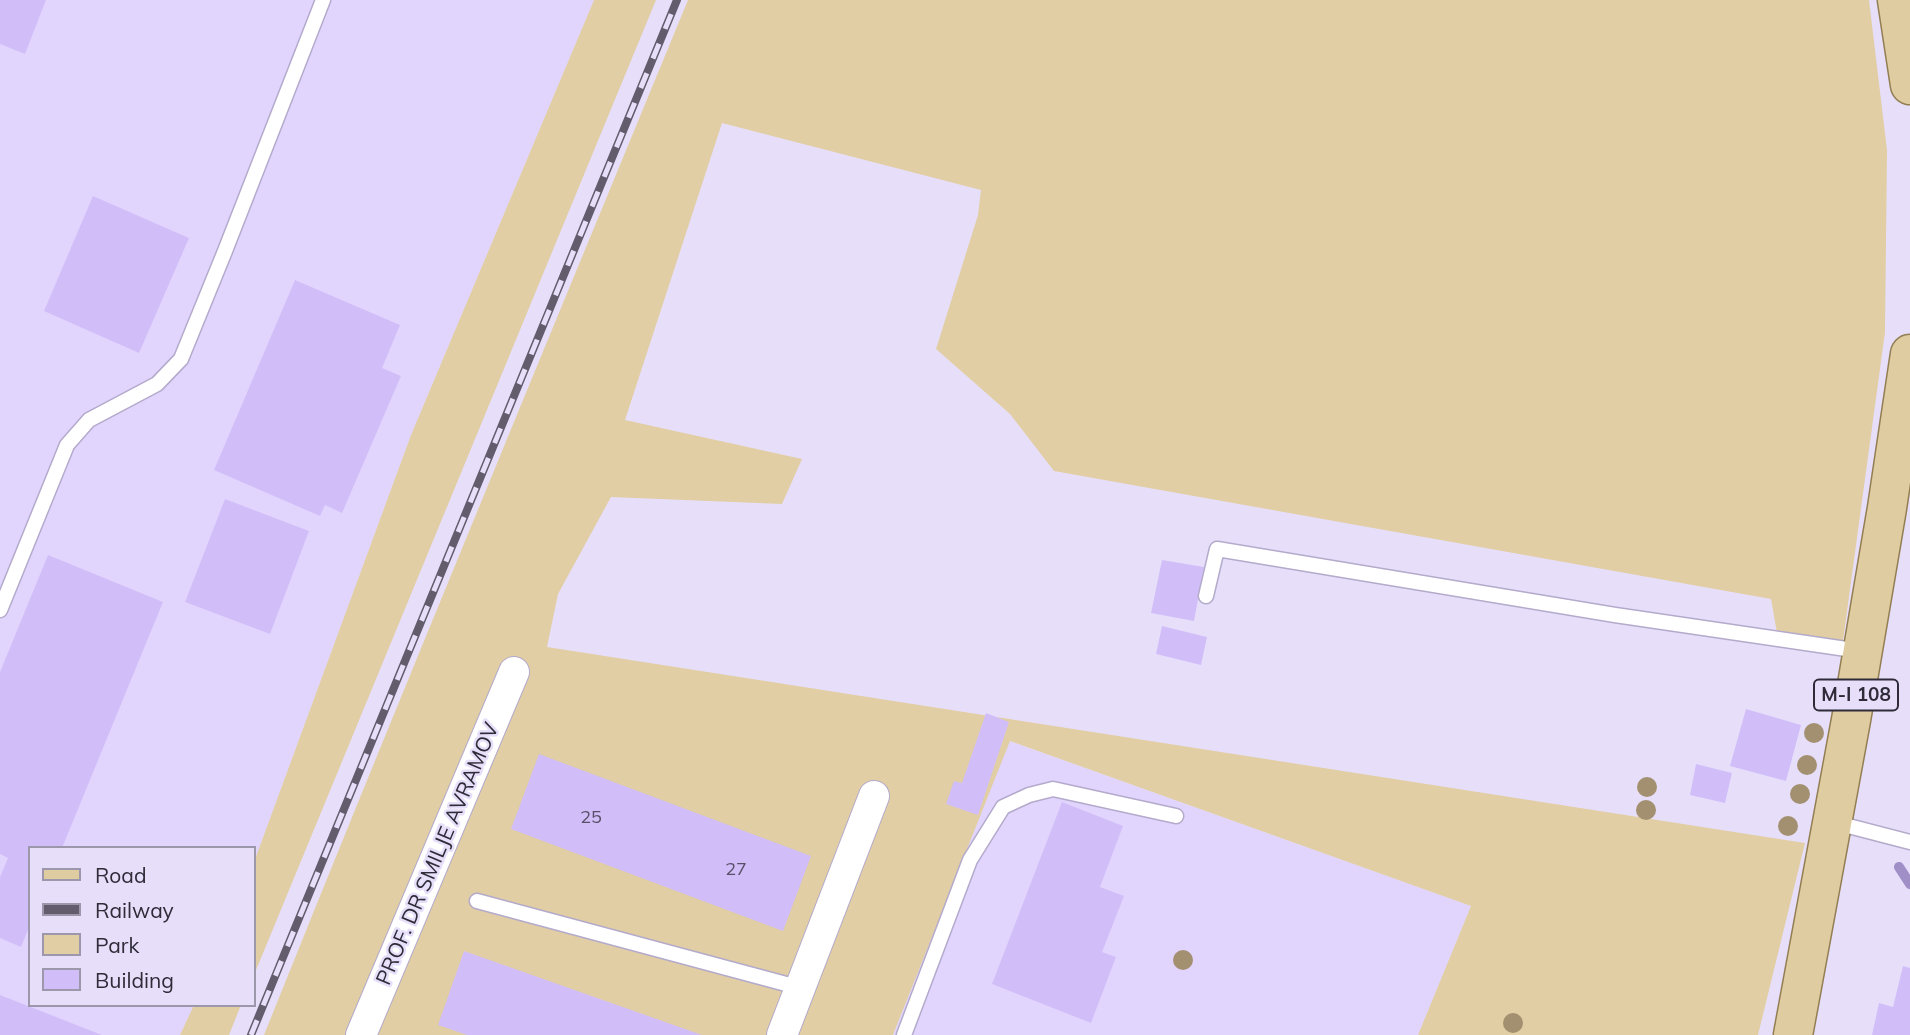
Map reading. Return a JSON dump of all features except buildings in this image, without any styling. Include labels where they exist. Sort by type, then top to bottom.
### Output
[{"type":"main road","points":[[1897,0],[1910,85]]},
{"type":"main road","name":"M-I 108","points":[[1793,1035],[1863,651],[1910,354]]},
{"type":"street","name":"PROF. DR SMILJE AVRAMOV","points":[[361,1035],[514,672]]},
{"type":"street","points":[[782,1035],[874,796]]},
{"type":"lane","points":[[0,610],[67,444],[89,420],[157,384],[181,359],[323,0]]},
{"type":"lane","points":[[1206,596],[1217,549],[1615,615],[1863,651]]},
{"type":"lane","points":[[904,1035],[970,860],[1003,807],[1029,795],[1053,789],[1176,816]]},
{"type":"lane","points":[[1833,822],[1910,842]]},
{"type":"lane","points":[[477,901],[801,988]]},
{"type":"shaded area","points":[[0,0],[594,0],[411,435],[256,857],[256,846],[28,846],[28,1007],[193,1007],[180,1035],[0,1035]]},
{"type":"shaded area","points":[[1009,741],[1471,906],[1418,1035],[893,1035]]},
{"type":"green space","points":[[594,0],[656,0],[256,970],[256,857],[411,435]]},
{"type":"green space","points":[[688,0],[1869,0],[1887,150],[1885,332],[1842,648],[1778,639],[1771,599],[1054,471],[1010,414],[936,349],[978,215],[981,190],[722,123],[625,420],[802,459],[782,504],[611,497],[558,594],[547,647],[1805,843],[1758,1035],[1418,1035],[1471,906],[1010,741],[893,1035],[264,1035]]},
{"type":"green space","points":[[193,1007],[240,1007],[229,1035],[180,1035]]},
{"type":"waterway","points":[[1899,867],[1910,884]]},
{"type":"railway","points":[[251,1035],[677,0]]}]
